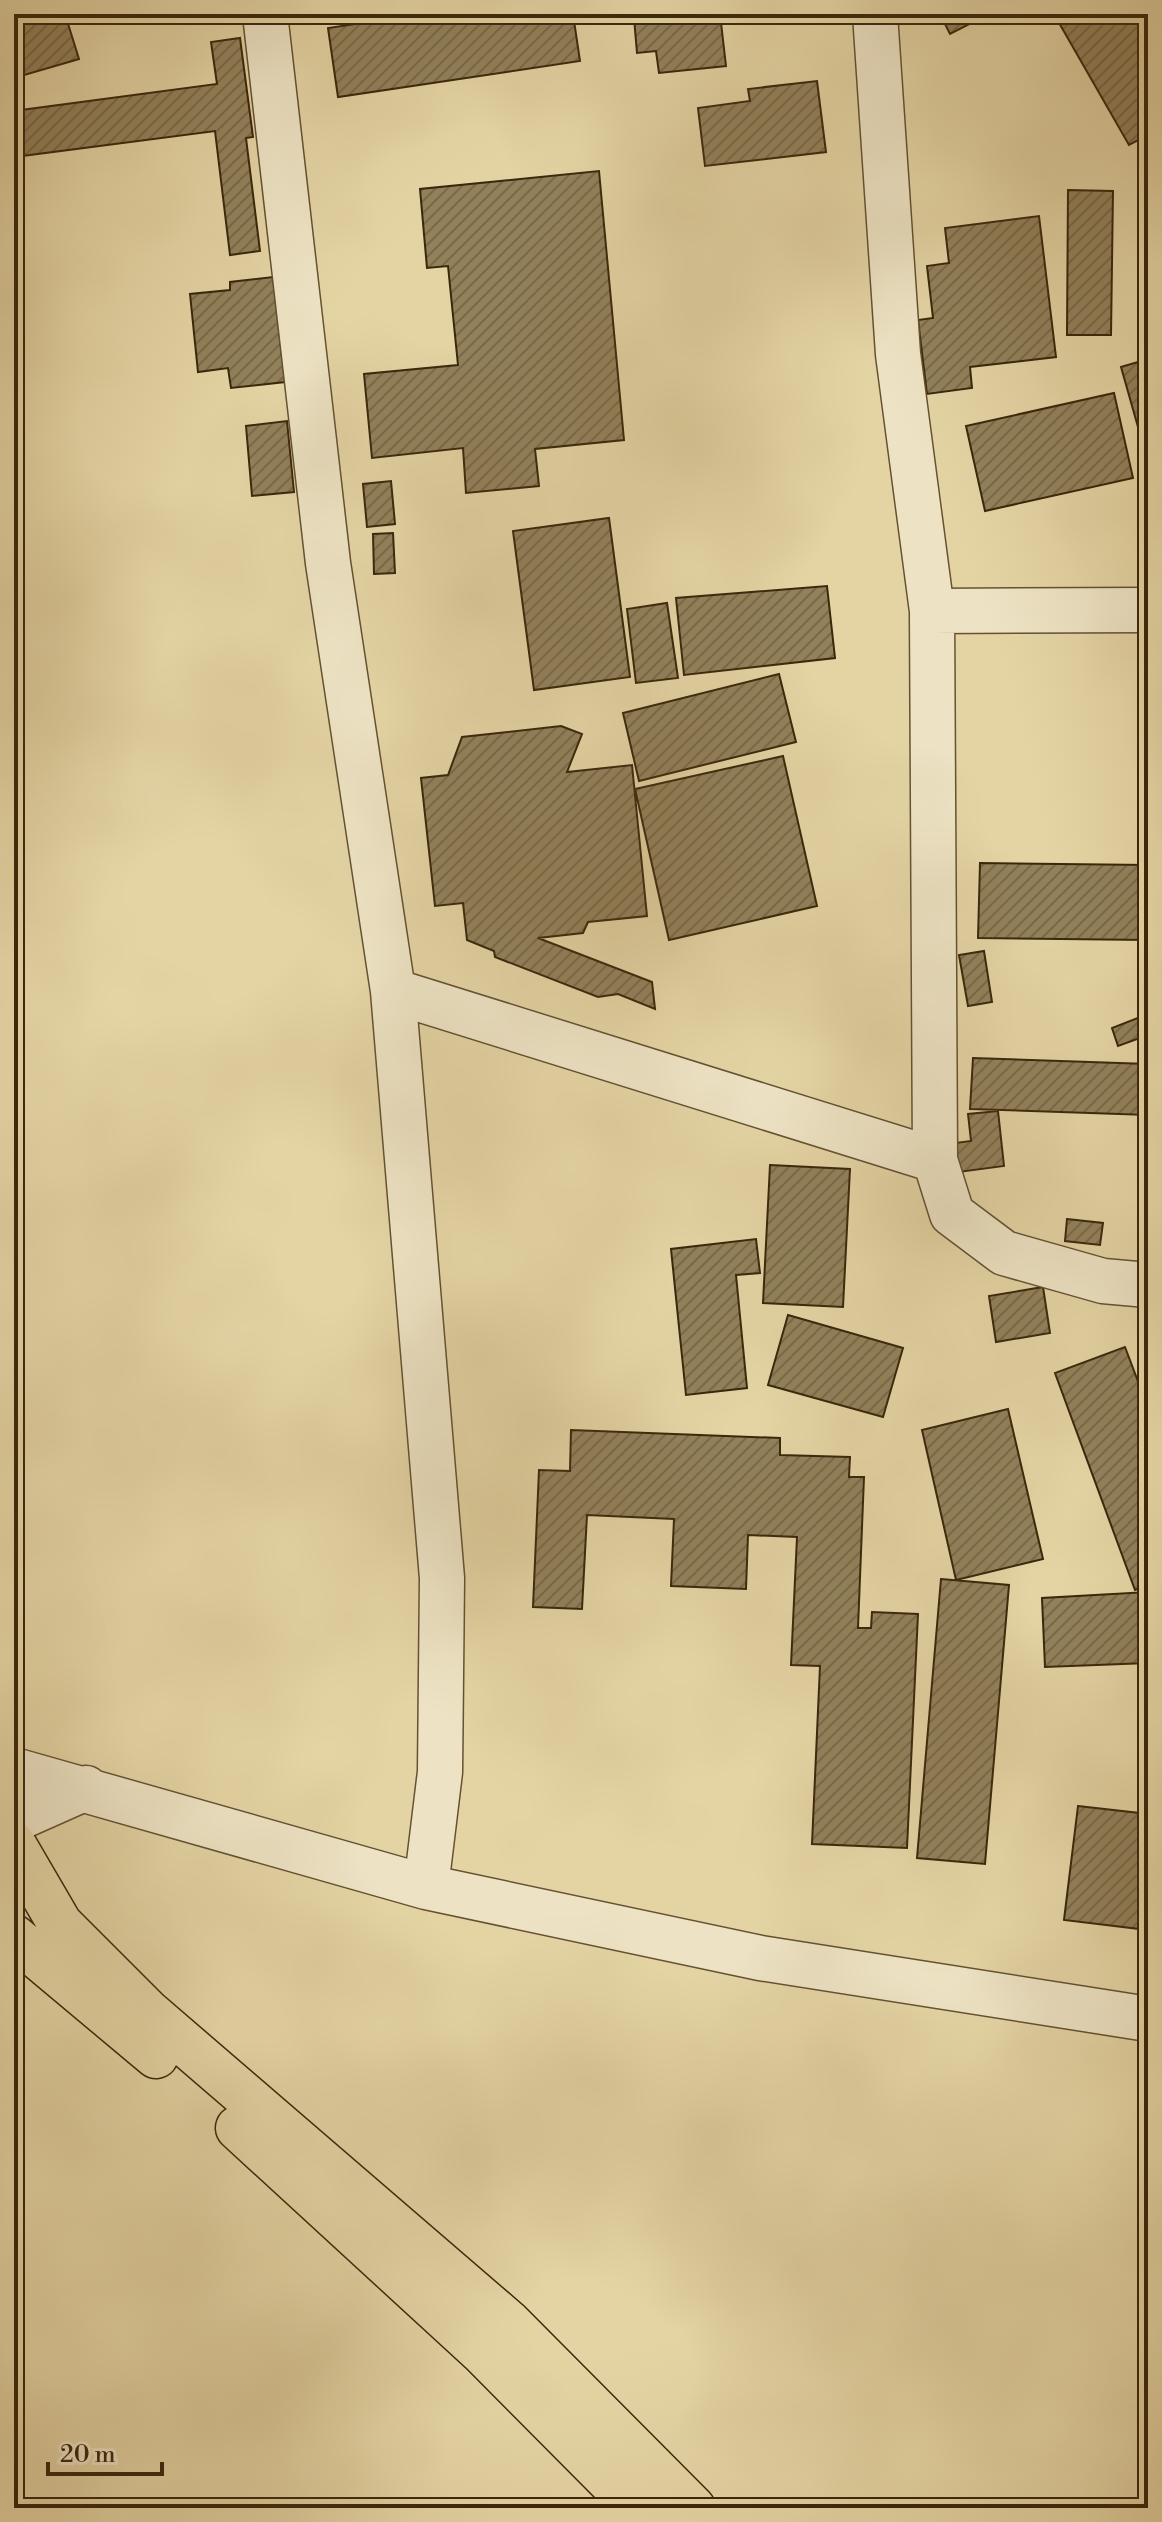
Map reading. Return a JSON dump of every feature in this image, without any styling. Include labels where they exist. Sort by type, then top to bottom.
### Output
[{"type":"main road","points":[[14,1845],[60,1924],[148,2012],[509,2323],[693,2508]]},
{"type":"main road","points":[[14,1937],[261,2149],[482,2352],[637,2508]]},
{"type":"street","points":[[265,14],[328,563],[393,991],[442,1578],[440,1772],[426,1887]]},
{"type":"street","points":[[875,14],[898,354],[932,611],[935,1160],[952,1214],[1004,1253],[1103,1281],[1148,1285]]},
{"type":"street","points":[[932,611],[1148,610]]},
{"type":"street","points":[[393,991],[935,1160]]},
{"type":"street","points":[[14,1770],[426,1887],[760,1958],[1148,2019]]},
{"type":"street","points":[[14,1820],[86,1788]]},
{"type":"building","points":[[14,14],[65,14],[79,59],[14,78]]},
{"type":"building","points":[[423,14],[573,14],[580,61],[338,97],[328,28]]},
{"type":"building","points":[[720,14],[726,66],[659,73],[656,51],[637,53],[634,18]]},
{"type":"building","points":[[940,14],[989,14],[950,34]]},
{"type":"building","points":[[1070,14],[1136,14],[1148,36],[1148,135],[1129,145],[1058,21]]},
{"type":"building","points":[[240,38],[253,137],[246,138],[260,251],[230,255],[215,131],[14,157],[14,111],[217,84],[211,42]]},
{"type":"building","points":[[817,81],[826,152],[705,166],[698,108],[750,101],[748,89]]},
{"type":"building","points":[[599,171],[624,440],[535,449],[539,486],[466,493],[463,448],[372,458],[364,374],[458,365],[448,266],[427,268],[420,189]]},
{"type":"building","points":[[1068,190],[1113,191],[1111,335],[1067,335]]},
{"type":"building","points":[[1039,216],[1056,357],[970,367],[972,388],[927,394],[918,320],[933,318],[927,266],[949,263],[945,228]]},
{"type":"building","points":[[273,277],[285,382],[231,388],[228,368],[198,372],[190,294],[230,290],[230,282]]},
{"type":"building","points":[[1148,359],[1148,424],[1138,427],[1121,367]]},
{"type":"building","points":[[1114,393],[1133,478],[985,511],[966,426]]},
{"type":"building","points":[[287,421],[294,492],[252,496],[246,426]]},
{"type":"building","points":[[391,481],[395,524],[367,527],[363,484]]},
{"type":"building","points":[[609,518],[630,677],[534,690],[513,531]]},
{"type":"building","points":[[393,533],[395,573],[374,574],[373,534]]},
{"type":"building","points":[[827,586],[835,658],[684,675],[676,598]]},
{"type":"building","points":[[667,603],[678,678],[636,683],[627,609]]},
{"type":"building","points":[[779,674],[796,742],[639,781],[623,713]]},
{"type":"building","points":[[561,726],[582,734],[567,772],[632,765],[647,916],[588,922],[583,933],[538,938],[652,982],[655,1009],[618,994],[598,997],[495,957],[494,951],[467,940],[463,903],[435,906],[421,778],[448,775],[462,737]]},
{"type":"building","points":[[783,756],[817,906],[669,940],[635,789]]},
{"type":"building","points":[[980,863],[1148,865],[1148,940],[978,938]]},
{"type":"building","points":[[984,951],[992,1002],[968,1006],[959,955]]},
{"type":"building","points":[[1148,1014],[1148,1035],[1118,1046],[1112,1028]]},
{"type":"building","points":[[973,1058],[1148,1064],[1148,1115],[970,1109]]},
{"type":"building","points":[[998,1111],[1004,1166],[959,1172],[955,1143],[971,1141],[968,1114]]},
{"type":"building","points":[[770,1165],[850,1169],[843,1307],[763,1303]]},
{"type":"building","points":[[1067,1219],[1103,1223],[1100,1245],[1065,1241]]},
{"type":"building","points":[[756,1239],[760,1273],[736,1275],[747,1388],[686,1395],[671,1249]]},
{"type":"building","points":[[1043,1287],[1050,1333],[996,1342],[989,1296]]},
{"type":"building","points":[[788,1315],[903,1348],[883,1417],[768,1385]]},
{"type":"building","points":[[1125,1347],[1148,1408],[1148,1585],[1135,1590],[1055,1373]]},
{"type":"building","points":[[1008,1409],[1043,1559],[956,1580],[922,1430]]},
{"type":"building","points":[[571,1430],[780,1438],[780,1455],[850,1457],[849,1477],[864,1477],[858,1628],[871,1628],[872,1612],[918,1614],[907,1848],[812,1844],[820,1666],[791,1665],[797,1537],[748,1535],[746,1589],[671,1586],[674,1519],[587,1515],[582,1609],[533,1607],[539,1470],[570,1471]]},
{"type":"building","points":[[941,1579],[1009,1585],[985,1864],[917,1858]]},
{"type":"building","points":[[1148,1592],[1148,1663],[1045,1667],[1042,1598]]},
{"type":"building","points":[[1078,1806],[1148,1814],[1148,1930],[1064,1920]]}]
